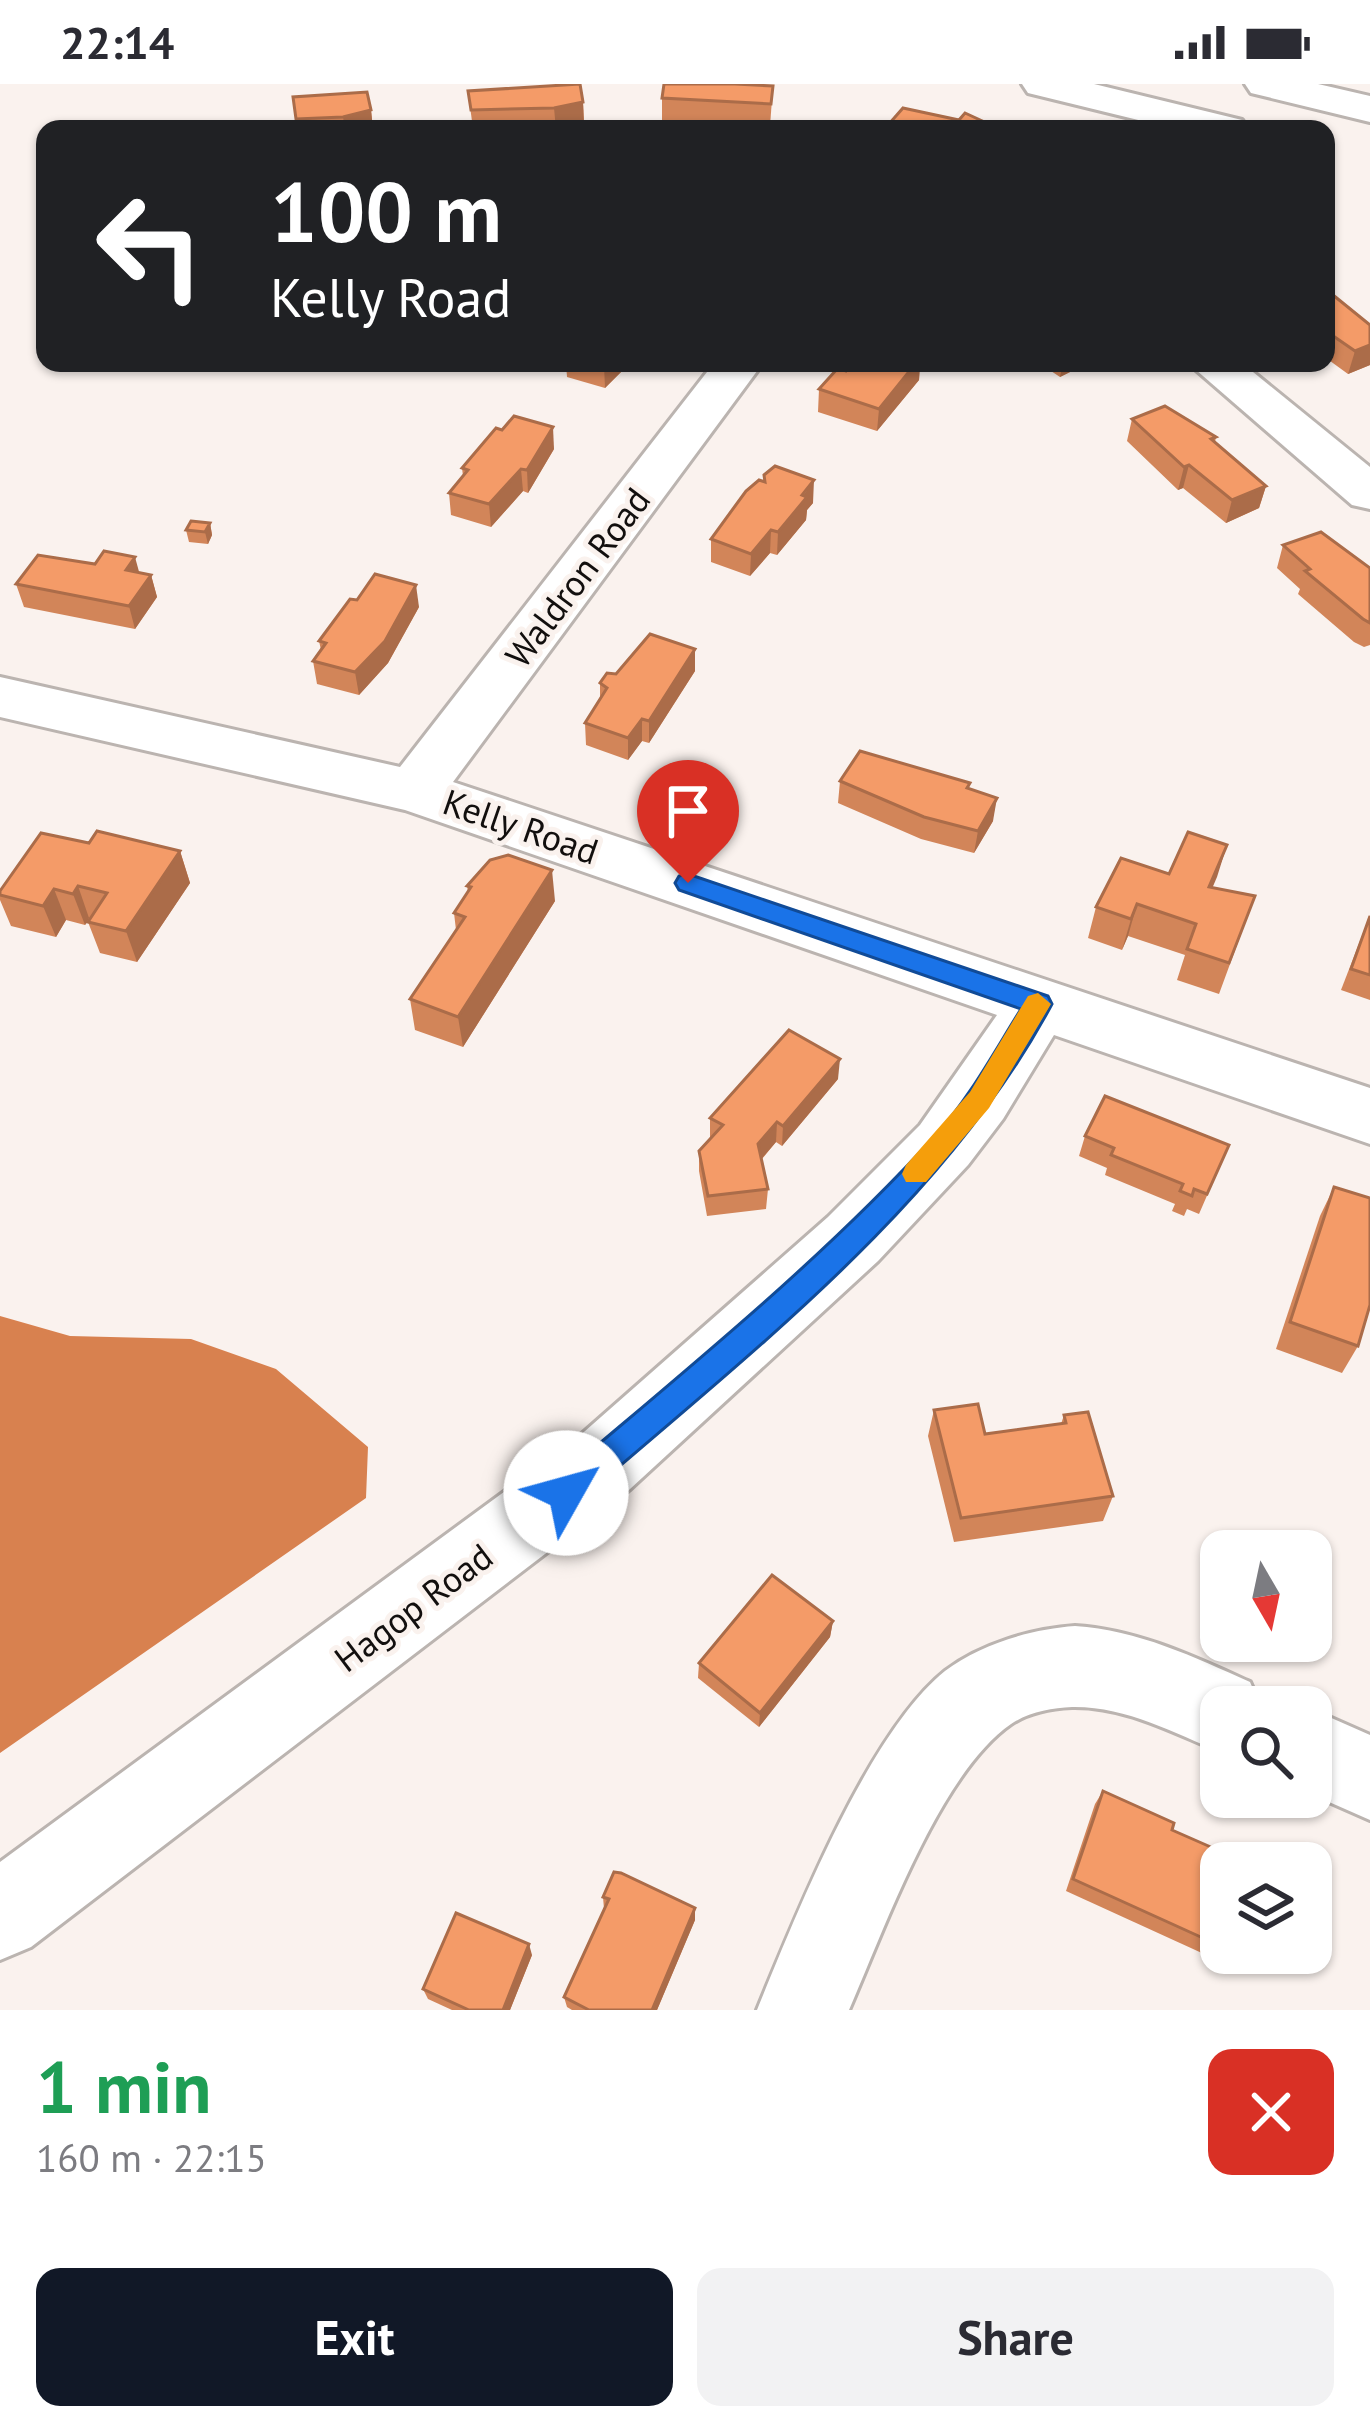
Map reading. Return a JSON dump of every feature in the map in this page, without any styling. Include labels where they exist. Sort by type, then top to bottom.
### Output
[{"type":"street","points":[[1043,84],[1190,120]]},
{"type":"street","points":[[1266,84],[1370,110]]},
{"type":"street","name":"Waldron Road","points":[[414,791],[732,372]]},
{"type":"street","points":[[1223,372],[1370,493]]},
{"type":"street","name":"Kelly Road","points":[[0,697],[414,791],[1370,1116]]},
{"type":"street","name":"Hagop Road","points":[[0,1916],[603,1465],[837,1254],[944,1145],[980,1100],[1039,1004]]},
{"type":"street","points":[[802,2010],[892,1821],[965,1708],[1005,1682],[1055,1668],[1110,1670],[1200,1702]]},
{"type":"street","points":[[1332,1761],[1370,1778]]},
{"type":"shaded area","points":[[0,1316],[70,1336],[191,1339],[276,1369],[368,1447],[366,1498],[0,1753]]},
{"type":"building","points":[[580,84],[583,102],[554,108],[471,110],[468,91]]},
{"type":"building","points":[[664,84],[773,86],[771,104],[662,98]]},
{"type":"building","points":[[367,92],[371,110],[343,117],[296,119],[293,97]]},
{"type":"building","points":[[903,108],[959,120],[892,120]]},
{"type":"building","points":[[1335,297],[1370,325],[1370,345],[1355,351],[1335,337]]},
{"type":"building","points":[[834,372],[909,372],[879,409],[819,389]]},
{"type":"building","points":[[1165,406],[1216,437],[1211,439],[1266,486],[1232,500],[1189,465],[1184,467],[1132,419]]},
{"type":"building","points":[[514,416],[553,427],[527,470],[521,469],[489,504],[449,493],[468,470],[462,468],[496,428],[502,430]]},
{"type":"building","points":[[775,466],[814,480],[802,495],[807,497],[778,532],[771,530],[751,554],[711,539],[746,491],[759,480],[765,482],[764,475]]},
{"type":"building","points":[[191,521],[210,523],[205,532],[186,530]]},
{"type":"building","points":[[1321,532],[1370,568],[1370,623],[1305,571],[1310,569],[1283,545]]},
{"type":"building","points":[[104,551],[135,557],[126,570],[151,575],[129,606],[16,584],[38,555],[95,564]]},
{"type":"building","points":[[375,574],[416,585],[385,641],[355,672],[313,661],[326,643],[319,641]]},
{"type":"building","points":[[650,634],[695,649],[649,721],[642,719],[628,738],[585,723],[607,688],[600,683],[607,673],[616,674]]},
{"type":"building","points":[[860,751],[970,783],[967,788],[997,798],[978,831],[924,817],[840,781]]},
{"type":"building","points":[[97,831],[180,851],[126,931],[88,922],[107,893],[78,886],[73,894],[54,889],[43,906],[0,895],[41,833],[89,843]]},
{"type":"building","points":[[1188,832],[1227,845],[1209,887],[1255,896],[1229,963],[1187,949],[1196,924],[1137,904],[1131,919],[1096,907],[1121,858],[1169,874]]},
{"type":"building","points":[[508,855],[552,870],[458,1017],[410,999],[465,917],[454,913],[471,887],[467,886],[490,860]]},
{"type":"building","points":[[1370,916],[1370,975],[1351,969]]},
{"type":"building","points":[[789,1030],[840,1059],[783,1126],[777,1122],[758,1144],[768,1189],[708,1196],[699,1151],[723,1125],[710,1118]]},
{"type":"building","points":[[1105,1096],[1229,1145],[1207,1194],[1194,1189],[1192,1196],[1180,1191],[1183,1184],[1111,1155],[1114,1148],[1085,1136]]},
{"type":"building","points":[[1334,1187],[1370,1198],[1370,1305],[1358,1346],[1290,1322]]},
{"type":"building","points":[[978,1404],[985,1434],[1066,1423],[1064,1415],[1088,1412],[1113,1496],[961,1518],[934,1410]]},
{"type":"building","points":[[772,1575],[833,1621],[760,1713],[699,1663]]},
{"type":"building","points":[[1103,1791],[1174,1823],[1172,1830],[1200,1842],[1200,1937],[1073,1879]]},
{"type":"building","points":[[614,1872],[695,1908],[652,2010],[589,2010],[564,1997],[609,1899],[603,1897]]},
{"type":"building","points":[[456,1913],[529,1944],[503,2010],[469,2010],[423,1989]]},
{"type":"slow traffic","points":[[916,1174],[980,1100],[1038,1004]]},
{"type":"route","points":[[566,1493],[770,1316],[944,1145],[980,1100],[1039,1004],[688,883]]}]
